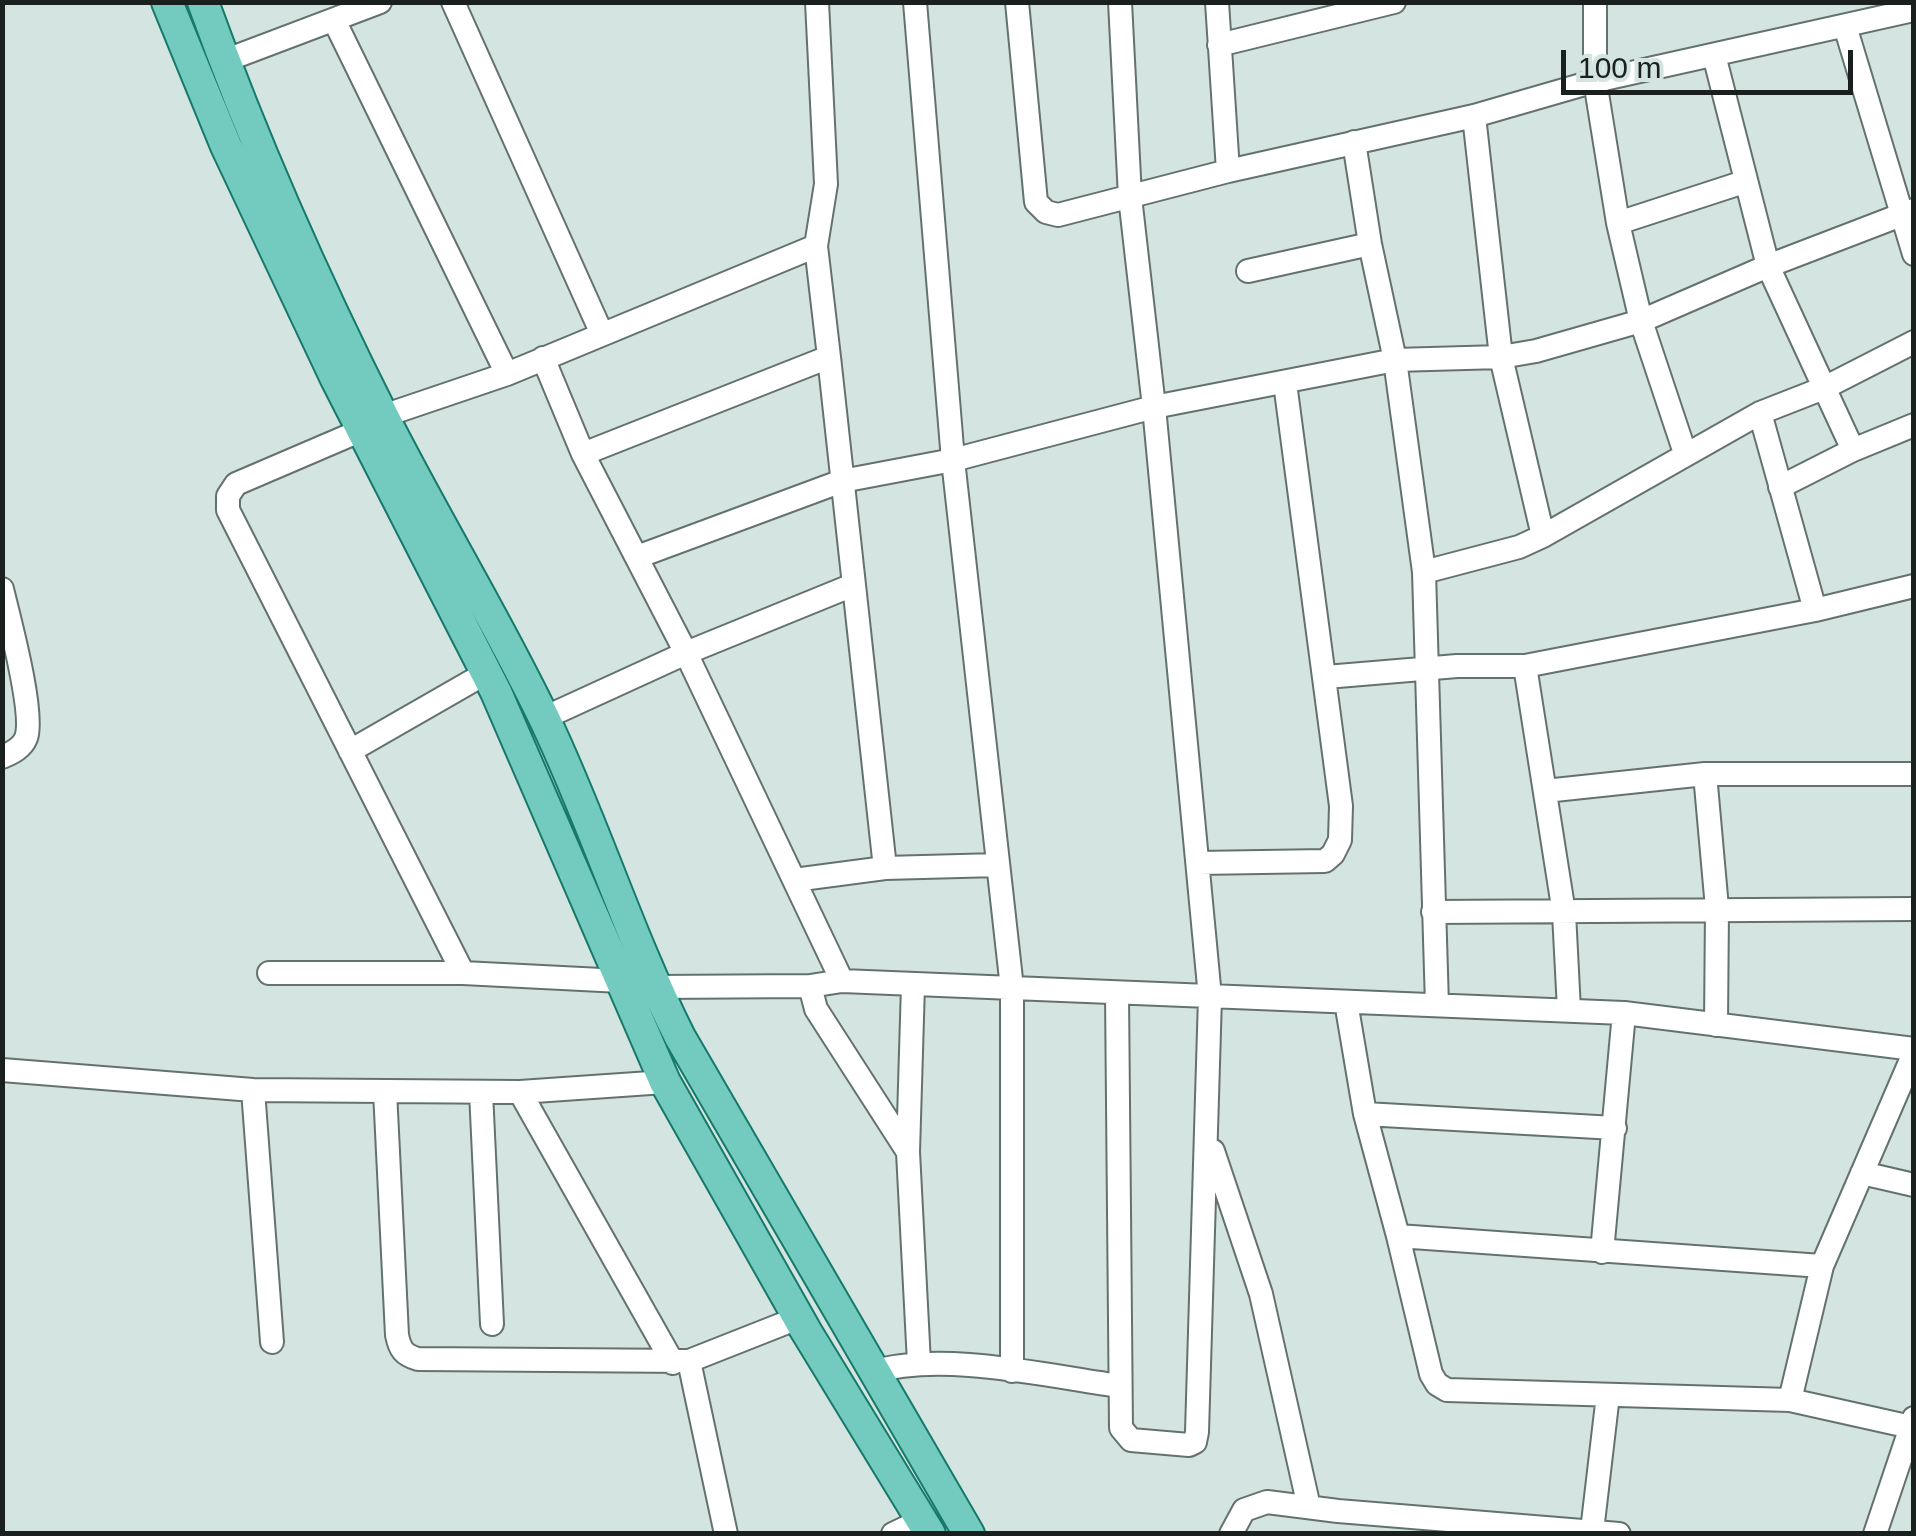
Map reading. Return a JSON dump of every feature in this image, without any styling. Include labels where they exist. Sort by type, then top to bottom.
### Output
[{"type":"main road","points":[[166,2],[226,146],[372,423],[544,718],[655,987],[680,1038],[969,1534]]},
{"type":"main road","points":[[203,2],[372,423],[486,672],[665,1082],[798,1318],[926,1527]]},
{"type":"street","points":[[224,61],[380,2]]},
{"type":"street","points":[[452,2],[602,334]]},
{"type":"street","points":[[816,2],[826,184],[816,246],[885,868]]},
{"type":"street","points":[[915,2],[953,460],[1012,988],[1012,1371]]},
{"type":"street","points":[[1017,2],[1036,202],[1046,212],[1058,214],[1474,116],[1594,81],[1914,10]]},
{"type":"street","points":[[1117,993],[1120,1428],[1131,1440],[1178,1445],[1195,1442],[1210,997],[1130,197],[1120,2]]},
{"type":"street","points":[[1218,2],[1228,171]]},
{"type":"street","points":[[1220,45],[1308,13],[1394,2]]},
{"type":"street","points":[[1596,2],[1594,81],[1618,223],[1641,321],[1685,453]]},
{"type":"street","points":[[334,20],[507,374]]},
{"type":"street","points":[[1845,26],[1907,212],[1914,254]]},
{"type":"street","points":[[1714,55],[1768,266],[1853,450]]},
{"type":"street","points":[[1474,116],[1500,357],[1543,536]]},
{"type":"street","points":[[1354,142],[1370,244],[1395,360],[1424,572],[1437,1005]]},
{"type":"street","points":[[1618,223],[1744,182]]},
{"type":"street","points":[[637,557],[842,481],[953,460],[1154,408],[1395,360],[1500,357],[1536,351],[1641,321],[1907,212]]},
{"type":"street","points":[[1248,271],[1370,244]]},
{"type":"street","points":[[462,973],[228,510],[228,496],[236,484],[372,423],[507,374],[816,246]]},
{"type":"street","points":[[1424,572],[1519,547],[1543,536],[1760,413],[1824,388],[1914,342]]},
{"type":"street","points":[[544,358],[583,454],[686,653],[842,982]]},
{"type":"street","points":[[583,454],[829,358]]},
{"type":"street","points":[[1198,863],[1325,861],[1340,840],[1341,806],[1326,677],[1285,383]]},
{"type":"street","points":[[1760,413],[1815,610]]},
{"type":"street","points":[[1780,487],[1914,425]]},
{"type":"street","points":[[544,718],[686,653],[854,585]]},
{"type":"street","points":[[1326,677],[1457,666],[1525,666],[1815,610],[1914,586]]},
{"type":"street","points":[[2,757],[14,753],[26,740],[29,718],[3,595]]},
{"type":"street","points":[[1525,666],[1564,913],[1569,1010]]},
{"type":"street","points":[[350,751],[486,672]]},
{"type":"street","points":[[1545,791],[1706,774],[1914,774]]},
{"type":"street","points":[[1706,774],[1717,908],[1716,1025]]},
{"type":"street","points":[[794,880],[885,868],[998,865]]},
{"type":"street","points":[[1432,912],[1914,909]]},
{"type":"street","points":[[269,973],[462,973],[621,981]]},
{"type":"street","points":[[655,987],[810,986],[842,982],[1569,1010],[1624,1013],[1914,1051],[1822,1266],[1790,1400]]},
{"type":"street","points":[[913,985],[908,1152],[919,1363]]},
{"type":"street","points":[[810,986],[816,1008],[908,1152]]},
{"type":"street","points":[[1346,1002],[1365,1114],[1431,1374],[1437,1384],[1464,1393],[1790,1400],[1912,1423],[1876,1534]]},
{"type":"street","points":[[1602,1252],[1624,1013]]},
{"type":"street","points":[[2,1070],[253,1090],[520,1092],[665,1082]]},
{"type":"street","points":[[253,1090],[272,1342]]},
{"type":"street","points":[[386,1091],[397,1335],[406,1356],[418,1360],[681,1362],[798,1318]]},
{"type":"street","points":[[482,1092],[492,1324]]},
{"type":"street","points":[[520,1092],[681,1362],[726,1534]]},
{"type":"street","points":[[1365,1114],[1615,1128]]},
{"type":"street","points":[[1208,1133],[1261,1294],[1309,1507]]},
{"type":"street","points":[[1862,1173],[1914,1185]]},
{"type":"street","points":[[1398,1236],[1822,1266]]},
{"type":"street","points":[[874,1372],[919,1363],[1120,1386]]},
{"type":"street","points":[[1592,1531],[1608,1395]]},
{"type":"street","points":[[1231,1534],[1244,1510],[1268,1502],[1309,1507],[1337,1522],[1619,1534]]},
{"type":"street","points":[[893,1534],[926,1527]]}]
